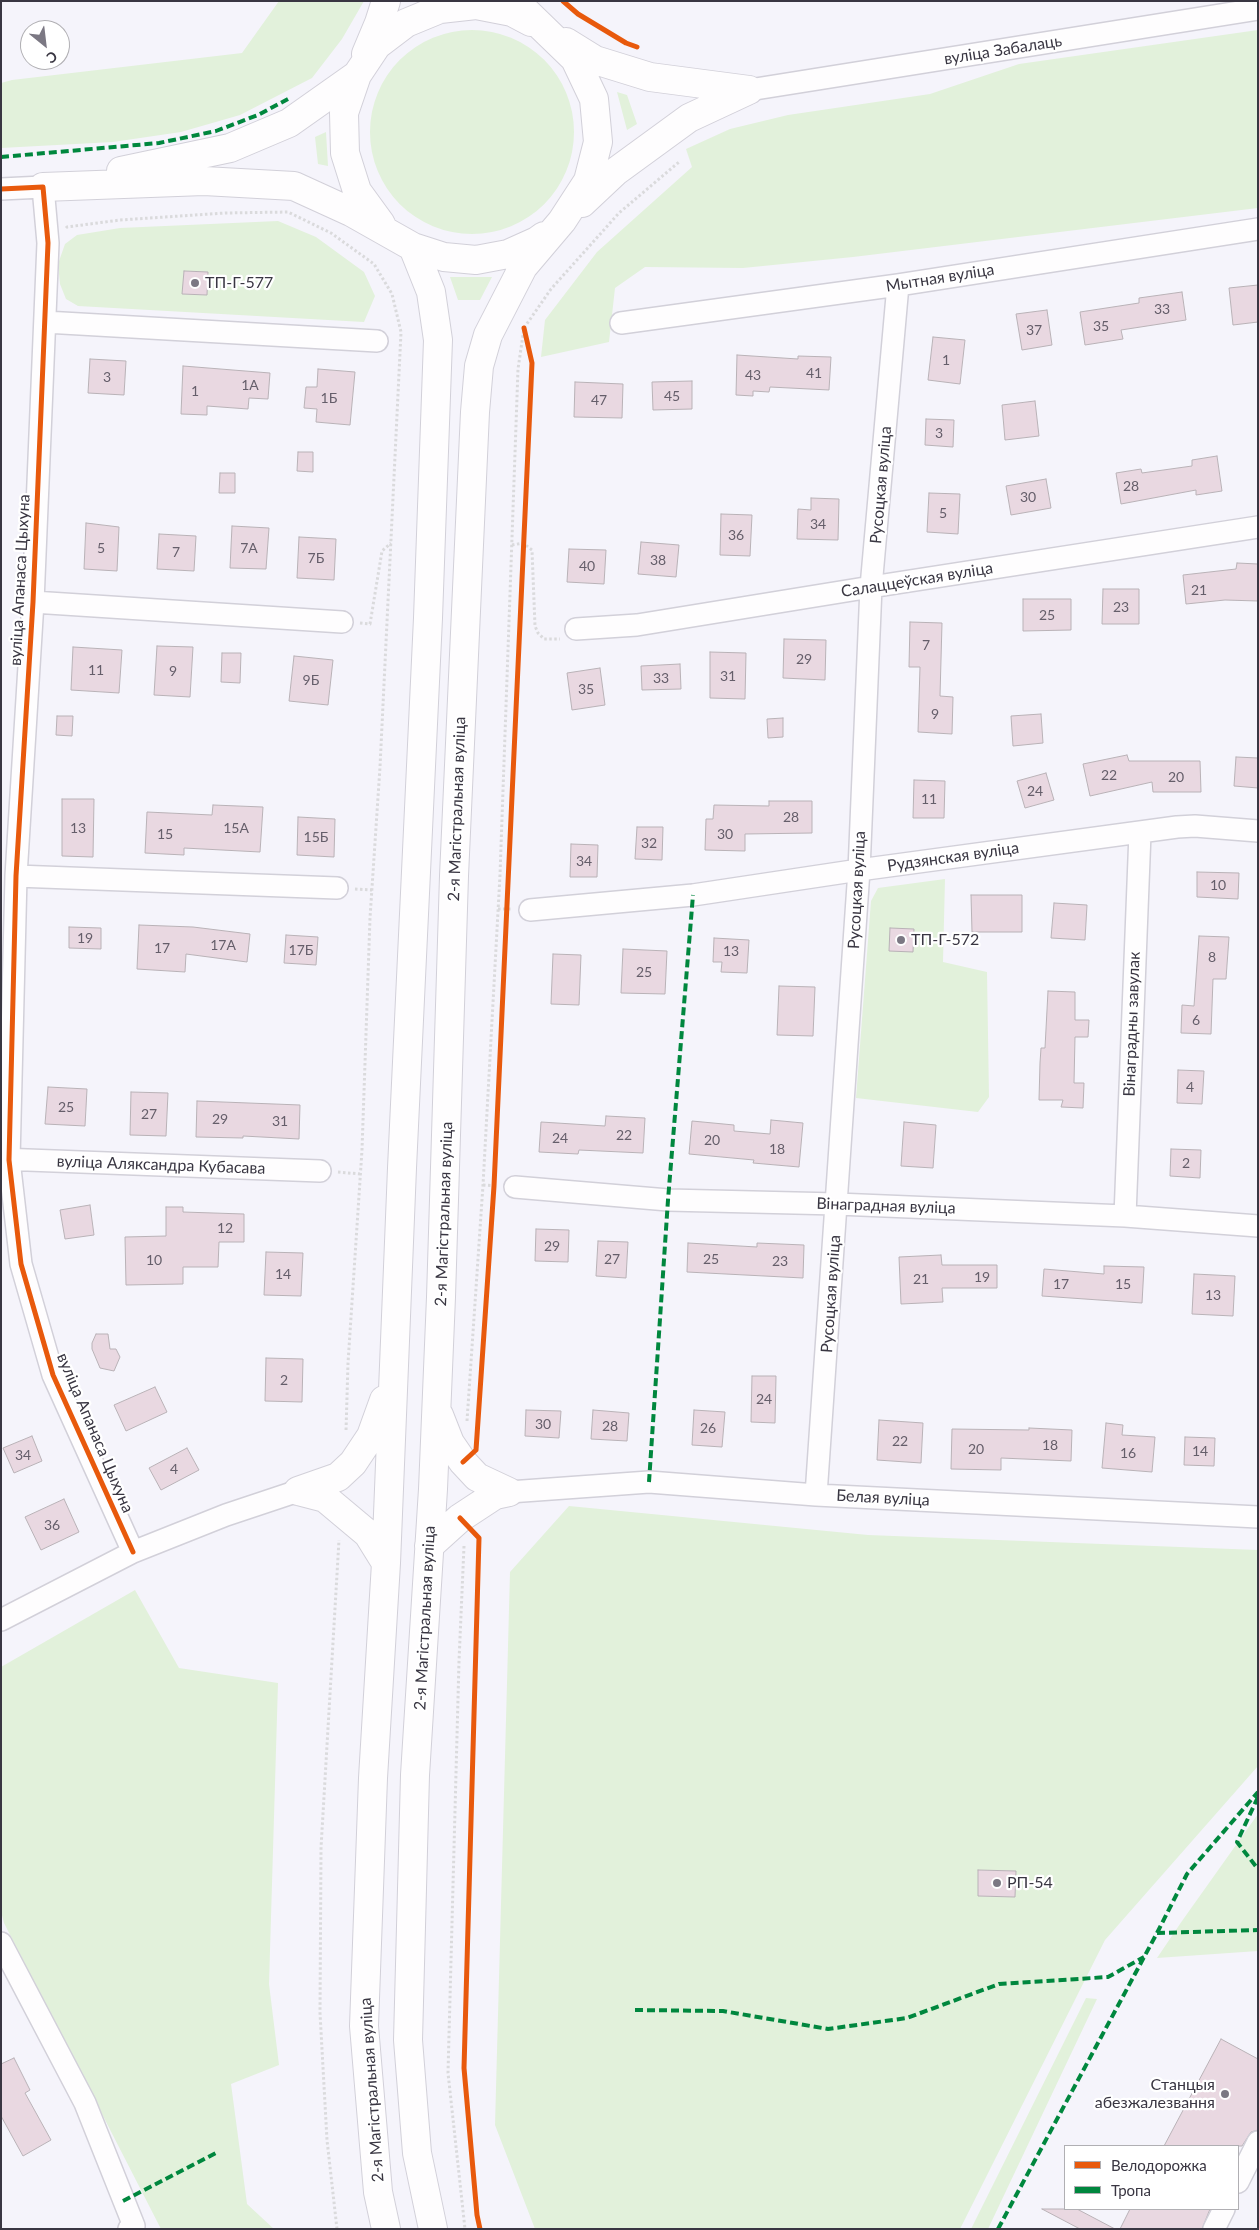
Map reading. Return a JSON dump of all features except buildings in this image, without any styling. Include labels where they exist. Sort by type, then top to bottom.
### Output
[{"type":"main road","points":[[386,1],[380,22],[357,75],[344,113],[345,153],[357,191],[381,223],[413,247]]},
{"type":"main road","points":[[515,1],[575,59],[594,99],[598,142],[588,181],[562,221]]},
{"type":"main road","points":[[43,186],[230,148],[289,123],[357,75],[378,45],[406,23],[440,9],[476,5],[512,12],[544,28],[595,60],[650,77],[749,90]]},
{"type":"main road","points":[[43,186],[204,181],[294,186],[351,212],[413,247],[444,257],[476,260],[508,254],[537,241],[562,221],[614,172],[688,118],[749,90]]},
{"type":"main road","name":"2-я Магістральная вуліца","points":[[433,2229],[417,2153],[408,2040],[416,1775],[436,1410],[454,876],[475,412],[479,366],[488,335],[523,268],[562,221]]},
{"type":"main road","name":"2-я Магістральная вуліца","points":[[386,2229],[378,2192],[364,2026],[373,1786],[386,1563],[392,1379],[428,618],[438,340],[431,292],[413,247]]},
{"type":"main road","points":[[298,1491],[338,1477],[353,1463],[371,1436],[392,1379]]},
{"type":"main road","points":[[436,1410],[450,1443],[463,1462],[477,1477],[509,1492]]},
{"type":"main road","points":[[298,1491],[325,1498],[332,1503],[368,1534],[386,1563]]},
{"type":"main road","points":[[429,1546],[460,1518],[495,1495],[509,1492]]},
{"type":"street","name":"вуліца Забалаць","points":[[749,90],[1258,9]]},
{"type":"street","points":[[1,189],[43,186]]},
{"type":"street","name":"вуліца Апанаса Цыхуна","points":[[43,186],[48,244],[45,322],[32,602],[16,876],[5,1159],[21,1264],[53,1375],[133,1552]]},
{"type":"street","name":"Мытная вуліца","points":[[621,323],[898,284],[1258,229]]},
{"type":"street","name":"Русоцкая вуліца","points":[[816,1495],[859,870],[871,586],[898,284]]},
{"type":"street","points":[[45,322],[377,341]]},
{"type":"street","name":"Салаццеўская вуліца","points":[[576,629],[637,625],[871,586],[1258,527]]},
{"type":"street","points":[[32,602],[342,622]]},
{"type":"street","name":"Рудзянская вуліца","points":[[530,910],[693,895],[859,870],[1195,826],[1258,831]]},
{"type":"street","name":"Вінаградны завулак","points":[[1125,1216],[1140,832]]},
{"type":"street","points":[[16,876],[337,888]]},
{"type":"street","name":"вуліца Аляксандра Кубасава","points":[[5,1159],[320,1171]]},
{"type":"street","name":"Вінаградная вуліца","points":[[515,1187],[668,1200],[837,1204],[1125,1216],[1258,1226]]},
{"type":"street","name":"Белая вуліца","points":[[509,1492],[649,1482],[816,1495],[1258,1517]]},
{"type":"street","points":[[1,1620],[133,1552],[226,1515],[298,1491]]},
{"type":"street","points":[[1,1943],[85,2103],[134,2226],[129,2229]]},
{"type":"street","points":[[1239,2180],[1258,2142]]},
{"type":"street","points":[[1214,2229],[1224,2210]]},
{"type":"path","points":[[467,1412],[500,875],[518,369],[524,328],[551,290],[619,214],[679,162]]},
{"type":"path","points":[[48,244],[58,244],[67,227],[120,220],[225,213],[288,212],[332,233],[374,264],[392,294],[401,332],[370,918],[362,1150],[348,1363],[346,1439]]},
{"type":"path","points":[[524,328],[528,345]]},
{"type":"path","points":[[523,553],[524,534]]},
{"type":"path","points":[[342,622],[370,624],[382,551],[391,543]]},
{"type":"path","points":[[512,544],[523,544],[532,550],[535,626],[538,633],[544,640],[568,639],[576,629]]},
{"type":"path","points":[[508,899],[508,919]]},
{"type":"path","points":[[493,1196],[494,1176]]},
{"type":"path","points":[[337,2229],[327,2140],[320,2013],[321,1848],[338,1543],[341,1533]]},
{"type":"path","points":[[464,1543],[448,2073],[465,2229]]},
{"type":"green space","points":[[279,1],[364,1],[342,39],[312,78],[240,115],[181,132],[113,142],[1,148],[1,83],[12,80],[242,53]]},
{"type":"green space","points":[[472,30],[492,32],[520,42],[537,53],[551,67],[566,93],[572,112],[574,132],[572,152],[562,180],[551,197],[537,211],[511,226],[492,232],[472,234],[452,232],[424,222],[407,211],[393,197],[378,171],[372,152],[370,132],[372,112],[382,84],[393,67],[407,53],[433,38],[452,32]]},
{"type":"green space","points":[[1258,30],[1258,208],[853,257],[743,268],[645,267],[615,288],[609,342],[541,357],[545,320],[597,252],[692,167],[686,149],[730,129],[788,115],[930,94],[1019,64]]},
{"type":"green space","points":[[617,92],[627,95],[637,124],[627,130]]},
{"type":"green space","points":[[326,132],[328,166],[318,164],[315,137]]},
{"type":"green space","points":[[278,221],[316,237],[364,272],[375,296],[364,322],[78,306],[66,299],[60,284],[58,264],[65,244],[77,235],[120,228]],"holes":[[[184,271],[208,272],[207,295],[183,294]]]},
{"type":"green space","points":[[450,277],[492,277],[480,300],[458,300]]},
{"type":"green space","points":[[945,879],[943,962],[987,972],[989,1097],[978,1112],[856,1098],[871,901],[878,888]]},
{"type":"green space","points":[[569,1506],[868,1535],[1258,1550],[1258,1766],[1105,1940],[960,2229],[535,2229],[495,2125],[510,1572]],"holes":[[[979,1870],[1016,1871],[1015,1897],[978,1896]]]},
{"type":"green space","points":[[135,1590],[179,1668],[278,1683],[269,1984],[279,2065],[231,2084],[247,2204],[274,2229],[161,2229],[4,1923],[1,1911],[1,1667]]},
{"type":"green space","points":[[1258,1814],[1258,1951],[1157,1958],[1182,1921]]},
{"type":"green space","points":[[1086,1998],[1097,1999],[988,2229],[971,2229]]},
{"type":"marked path","points":[[1,157],[159,143],[216,131],[258,115],[288,99]]},
{"type":"marked path","points":[[649,1482],[668,1200],[693,895]]},
{"type":"marked path","points":[[1157,1933],[1187,1874],[1258,1792]]},
{"type":"marked path","points":[[1258,1797],[1237,1842],[1258,1869]]},
{"type":"marked path","points":[[998,2229],[1157,1933],[1258,1930]]},
{"type":"marked path","points":[[635,2010],[723,2011],[828,2029],[907,2018],[999,1984],[1108,1977],[1144,1957]]},
{"type":"marked path","points":[[123,2201],[216,2153]]},
{"type":"cycle path","points":[[563,1],[578,14],[626,43],[637,47]]},
{"type":"cycle path","points":[[1,189],[43,187],[48,243],[33,602],[16,876],[9,1160],[21,1264],[53,1375],[133,1552]]},
{"type":"cycle path","points":[[463,1462],[476,1450],[494,1186],[532,363],[524,328]]},
{"type":"cycle path","points":[[460,1518],[479,1538],[464,2068],[477,2215],[480,2229]]},
{"type":"place","name":"ТП-Г-577","points":[[195,283]]},
{"type":"place","name":"ТП-Г-572","points":[[901,940]]},
{"type":"place","name":"РП-54","points":[[997,1883]]},
{"type":"place","name":"Станцыя абезжалезвання","points":[[1225,2094]]}]
